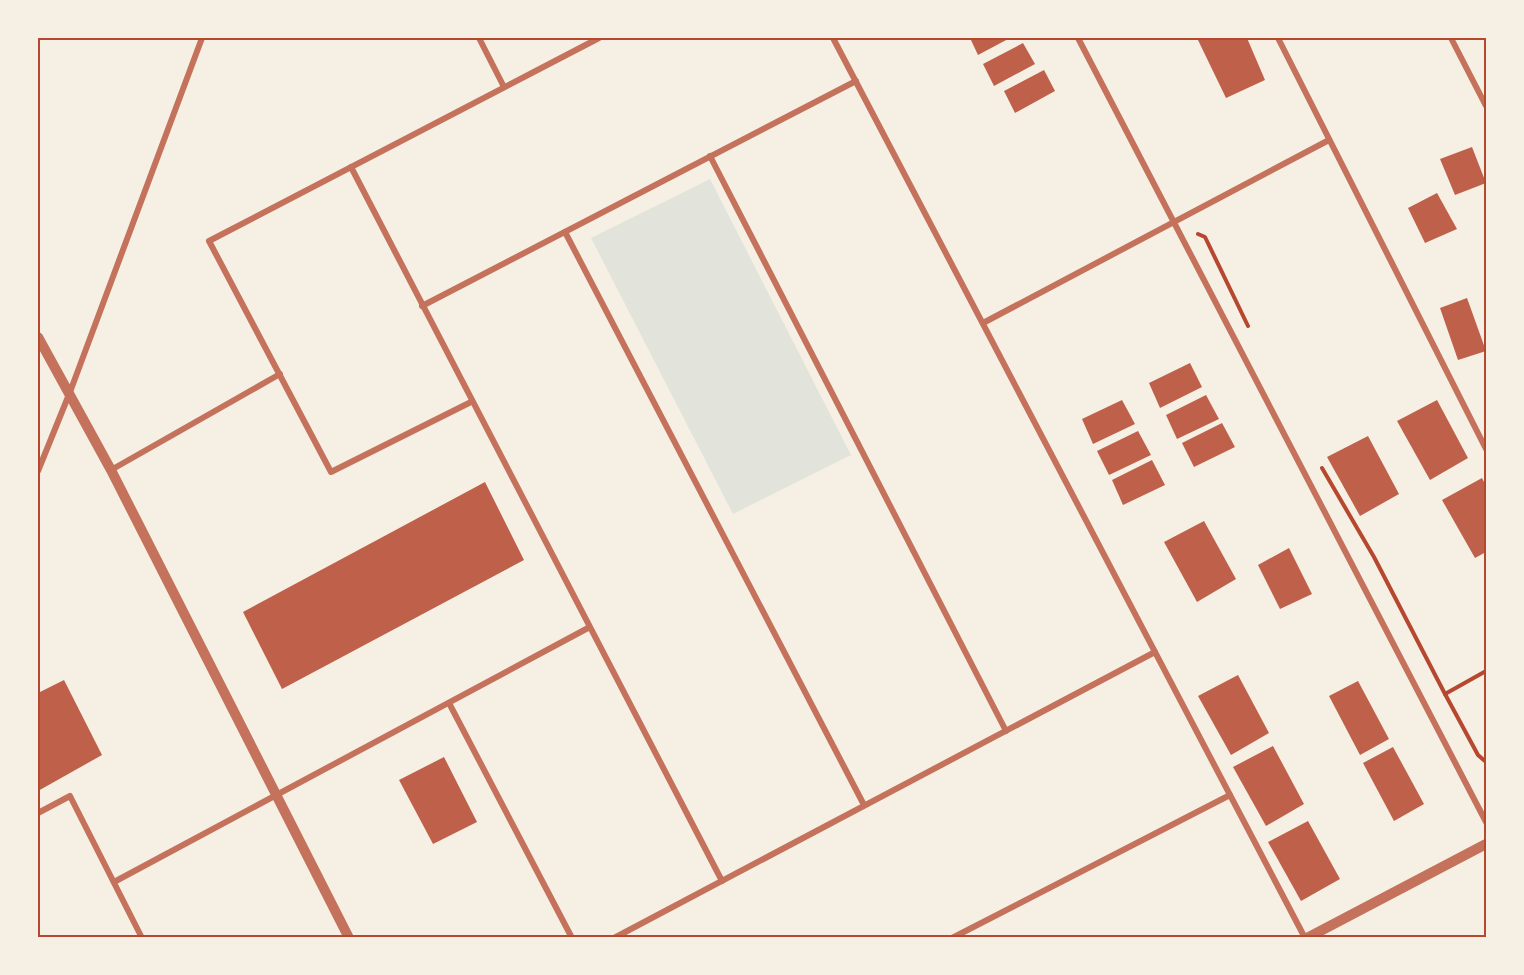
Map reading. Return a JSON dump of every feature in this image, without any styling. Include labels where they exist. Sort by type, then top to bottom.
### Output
[{"type":"street","points":[[38,471],[70,392],[202,38]]},
{"type":"street","points":[[479,38],[504,87]]},
{"type":"street","points":[[471,402],[331,472],[209,241],[599,38]]},
{"type":"street","points":[[833,38],[1306,938],[1486,844]]},
{"type":"street","points":[[1078,38],[1486,822]]},
{"type":"street","points":[[1278,38],[1486,449]]},
{"type":"street","points":[[1451,38],[1486,106]]},
{"type":"street","points":[[422,306],[856,81]]},
{"type":"street","points":[[982,323],[1329,140]]},
{"type":"street","points":[[710,156],[1006,731]]},
{"type":"street","points":[[351,167],[588,628],[722,881]]},
{"type":"street","points":[[566,232],[864,806]]},
{"type":"street","points":[[38,337],[111,470],[349,938]]},
{"type":"street","points":[[111,470],[280,374]]},
{"type":"street","points":[[114,882],[588,628]]},
{"type":"street","points":[[614,938],[1155,652]]},
{"type":"street","points":[[449,703],[572,938]]},
{"type":"street","points":[[952,938],[1230,795]]},
{"type":"street","points":[[38,813],[70,796],[142,938]]},
{"type":"path","points":[[1173,222],[1204,237],[1251,331]]},
{"type":"path","points":[[1321,465],[1374,557],[1478,755],[1486,762]]},
{"type":"path","points":[[1445,694],[1486,671]]},
{"type":"shaded area","points":[[710,179],[851,455],[733,514],[591,238]]},
{"type":"building","points":[[970,38],[1010,38],[978,55]]},
{"type":"building","points":[[1197,38],[1247,38],[1265,80],[1226,98]]},
{"type":"building","points":[[1023,43],[1035,64],[994,86],[983,64]]},
{"type":"building","points":[[1044,70],[1055,91],[1015,113],[1004,91]]},
{"type":"building","points":[[1472,147],[1486,183],[1455,195],[1440,159]]},
{"type":"building","points":[[1437,193],[1457,229],[1425,243],[1408,208]]},
{"type":"building","points":[[1467,298],[1486,351],[1458,360],[1440,308]]},
{"type":"building","points":[[1190,363],[1202,387],[1160,408],[1149,383]]},
{"type":"building","points":[[1206,395],[1219,419],[1177,439],[1166,415]]},
{"type":"building","points":[[1122,400],[1135,424],[1093,444],[1082,419]]},
{"type":"building","points":[[1437,400],[1468,458],[1430,480],[1397,421]]},
{"type":"building","points":[[1222,423],[1235,447],[1194,467],[1182,443]]},
{"type":"building","points":[[1138,431],[1151,455],[1109,475],[1097,451]]},
{"type":"building","points":[[1368,436],[1399,494],[1360,516],[1327,457]]},
{"type":"building","points":[[1152,460],[1165,485],[1123,505],[1112,480]]},
{"type":"building","points":[[1482,478],[1486,486],[1486,552],[1475,558],[1442,500]]},
{"type":"building","points":[[485,482],[524,560],[282,689],[243,612]]},
{"type":"building","points":[[1204,521],[1236,579],[1197,602],[1164,542]]},
{"type":"building","points":[[1289,548],[1312,594],[1280,609],[1258,565]]},
{"type":"building","points":[[1238,675],[1269,733],[1231,755],[1198,696]]},
{"type":"building","points":[[64,680],[102,755],[38,791],[38,693]]},
{"type":"building","points":[[1358,681],[1389,739],[1360,755],[1329,696]]},
{"type":"building","points":[[1273,746],[1304,804],[1266,826],[1233,767]]},
{"type":"building","points":[[1393,747],[1424,804],[1394,821],[1363,763]]},
{"type":"building","points":[[444,757],[477,822],[433,844],[399,780]]},
{"type":"building","points":[[1308,821],[1340,879],[1301,901],[1268,842]]}]
